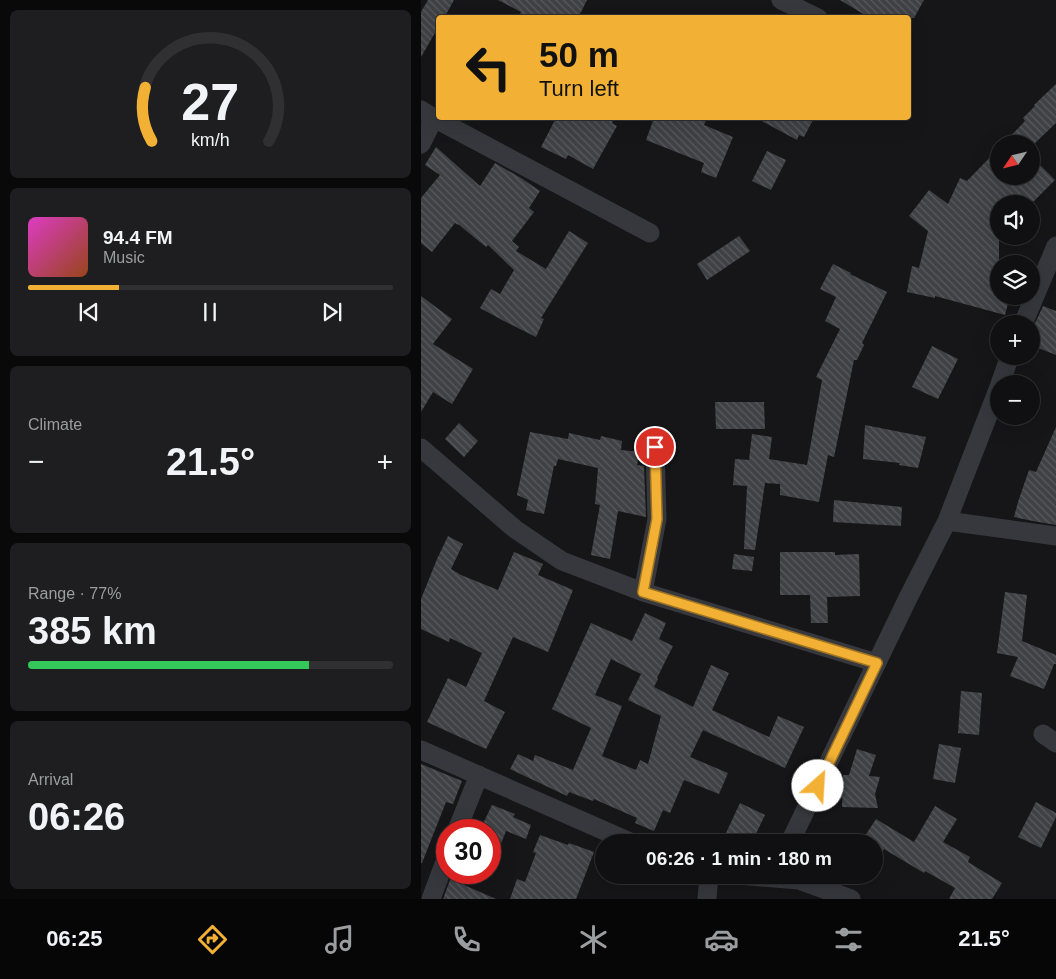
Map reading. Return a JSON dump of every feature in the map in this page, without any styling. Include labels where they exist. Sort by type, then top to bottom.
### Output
[{"type":"street","points":[[781,0],[812,15]]},
{"type":"street","points":[[421,144],[428,114]]},
{"type":"street","points":[[439,120],[649,233]]},
{"type":"street","points":[[1027,315],[1056,246]]},
{"type":"street","points":[[794,834],[947,521],[990,410]]},
{"type":"street","points":[[643,592],[657,519],[655,447]]},
{"type":"street","points":[[421,448],[515,529],[562,561],[643,592],[877,663]]},
{"type":"street","points":[[947,521],[1056,536]]},
{"type":"street","points":[[421,750],[612,834]]},
{"type":"street","points":[[461,819],[479,775]]},
{"type":"street","points":[[431,899],[437,884]]},
{"type":"street","points":[[707,899],[708,884]]},
{"type":"street","points":[[809,884],[851,899]]},
{"type":"building","points":[[428,0],[454,0],[446,15],[436,15],[436,31],[421,57],[421,12]]},
{"type":"building","points":[[498,0],[587,0],[580,15],[520,15],[521,12]]},
{"type":"building","points":[[840,0],[924,0],[914,18],[911,18],[911,15],[865,15]]},
{"type":"building","points":[[1056,84],[1056,123],[1040,138],[1040,135],[1012,135],[1025,121],[1023,118]]},
{"type":"building","points":[[555,120],[613,120],[612,123],[617,126],[593,169],[568,155],[566,159],[541,147]]},
{"type":"building","points":[[653,120],[706,120],[704,125],[733,137],[716,178],[701,172],[704,163],[646,140]]},
{"type":"building","points":[[760,120],[813,120],[804,137],[799,135],[797,140]]},
{"type":"building","points":[[436,147],[480,186],[495,163],[540,191],[529,208],[534,212],[512,241],[519,247],[516,251],[546,269],[569,231],[588,243],[541,318],[544,319],[536,337],[480,308],[491,289],[500,294],[514,270],[488,245],[486,247],[455,223],[432,252],[421,243],[421,198],[440,175],[425,165]]},
{"type":"building","points":[[767,151],[786,160],[771,190],[752,181]]},
{"type":"building","points":[[990,157],[990,185],[1040,185],[1040,165],[1055,180],[1040,195],[990,195],[990,245],[999,245],[999,255],[990,255],[990,305],[1008,305],[1005,315],[935,296],[935,298],[907,292],[912,266],[919,268],[928,231],[909,216],[929,190],[948,204],[960,178],[967,181]]},
{"type":"building","points":[[739,236],[750,251],[707,280],[697,264]]},
{"type":"building","points":[[833,264],[887,292],[862,343],[864,345],[857,360],[854,360],[834,457],[828,455],[819,502],[780,495],[780,484],[765,483],[755,550],[744,549],[747,486],[733,485],[735,459],[749,460],[752,434],[772,437],[769,459],[807,465],[822,380],[816,377],[840,329],[825,321],[836,297],[820,289]]},
{"type":"building","points":[[421,296],[452,319],[433,344],[473,369],[452,404],[433,392],[421,412]]},
{"type":"building","points":[[1043,306],[1056,311],[1056,355],[1040,349],[1039,315]]},
{"type":"building","points":[[932,346],[958,359],[938,399],[912,387]]},
{"type":"building","points":[[715,402],[764,402],[765,429],[716,429]]},
{"type":"building","points":[[459,423],[478,441],[464,457],[445,439]]},
{"type":"building","points":[[865,425],[926,437],[918,468],[899,465],[900,463],[863,459]]},
{"type":"building","points":[[1056,427],[1056,525],[1014,517],[1029,470],[1036,472]]},
{"type":"building","points":[[530,432],[568,439],[569,433],[600,440],[601,436],[622,441],[621,450],[640,452],[637,465],[644,466],[646,517],[618,511],[610,559],[591,555],[600,505],[595,504],[598,468],[558,459],[556,466],[554,466],[544,514],[526,510],[528,500],[517,495]]},
{"type":"building","points":[[834,500],[902,507],[901,526],[833,522]]},
{"type":"building","points":[[448,536],[463,544],[451,569],[461,575],[498,590],[514,552],[543,564],[538,575],[573,590],[548,652],[513,637],[484,701],[505,712],[486,749],[427,722],[448,678],[466,687],[482,653],[450,638],[449,642],[421,629],[421,599]]},
{"type":"building","points":[[780,552],[835,552],[835,555],[859,554],[860,596],[827,597],[828,623],[811,623],[810,595],[780,595]]},
{"type":"building","points":[[734,554],[754,557],[752,571],[732,569]]},
{"type":"building","points":[[1005,592],[1027,595],[1022,641],[1056,655],[1056,664],[1054,664],[1044,689],[1010,676],[1018,657],[997,653]]},
{"type":"building","points":[[645,613],[666,623],[659,639],[673,646],[654,687],[693,707],[711,665],[729,673],[712,710],[769,737],[778,716],[804,727],[785,768],[703,730],[690,757],[728,773],[719,794],[684,780],[670,813],[663,810],[654,831],[635,823],[637,818],[594,799],[593,801],[569,792],[567,796],[510,769],[518,754],[533,761],[535,755],[573,770],[591,728],[552,709],[591,623],[632,641]],"holes":[[[611,659],[641,674],[628,700],[661,716],[648,764],[640,760],[636,770],[602,756],[622,706],[595,695]]]},
{"type":"building","points":[[961,691],[982,693],[979,735],[958,733]]},
{"type":"building","points":[[939,744],[961,748],[955,783],[933,779]]},
{"type":"building","points":[[857,749],[876,755],[869,776],[880,777],[875,794],[878,808],[842,807],[843,775],[849,775]]},
{"type":"building","points":[[421,764],[462,781],[453,804],[446,802],[439,819],[436,819],[436,827],[421,863]]},
{"type":"building","points":[[1036,802],[1056,813],[1056,817],[1041,848],[1018,837]]},
{"type":"building","points":[[740,803],[765,815],[756,834],[726,833]]},
{"type":"building","points":[[492,805],[515,814],[513,817],[531,825],[526,839],[506,831],[501,844],[501,819],[485,819]]},
{"type":"building","points":[[935,806],[957,819],[943,842],[970,857],[968,862],[1002,883],[992,899],[949,899],[955,888],[925,871],[924,873],[884,849],[883,851],[883,834],[866,834],[876,819],[914,842]]},
{"type":"building","points":[[540,835],[594,852],[576,899],[510,899],[517,879],[525,882],[536,853],[533,852]]},
{"type":"building","points":[[449,884],[464,884],[496,899],[443,899]]},
{"type":"route","points":[[655,447],[657,519],[643,592],[877,663],[818,786]]}]
